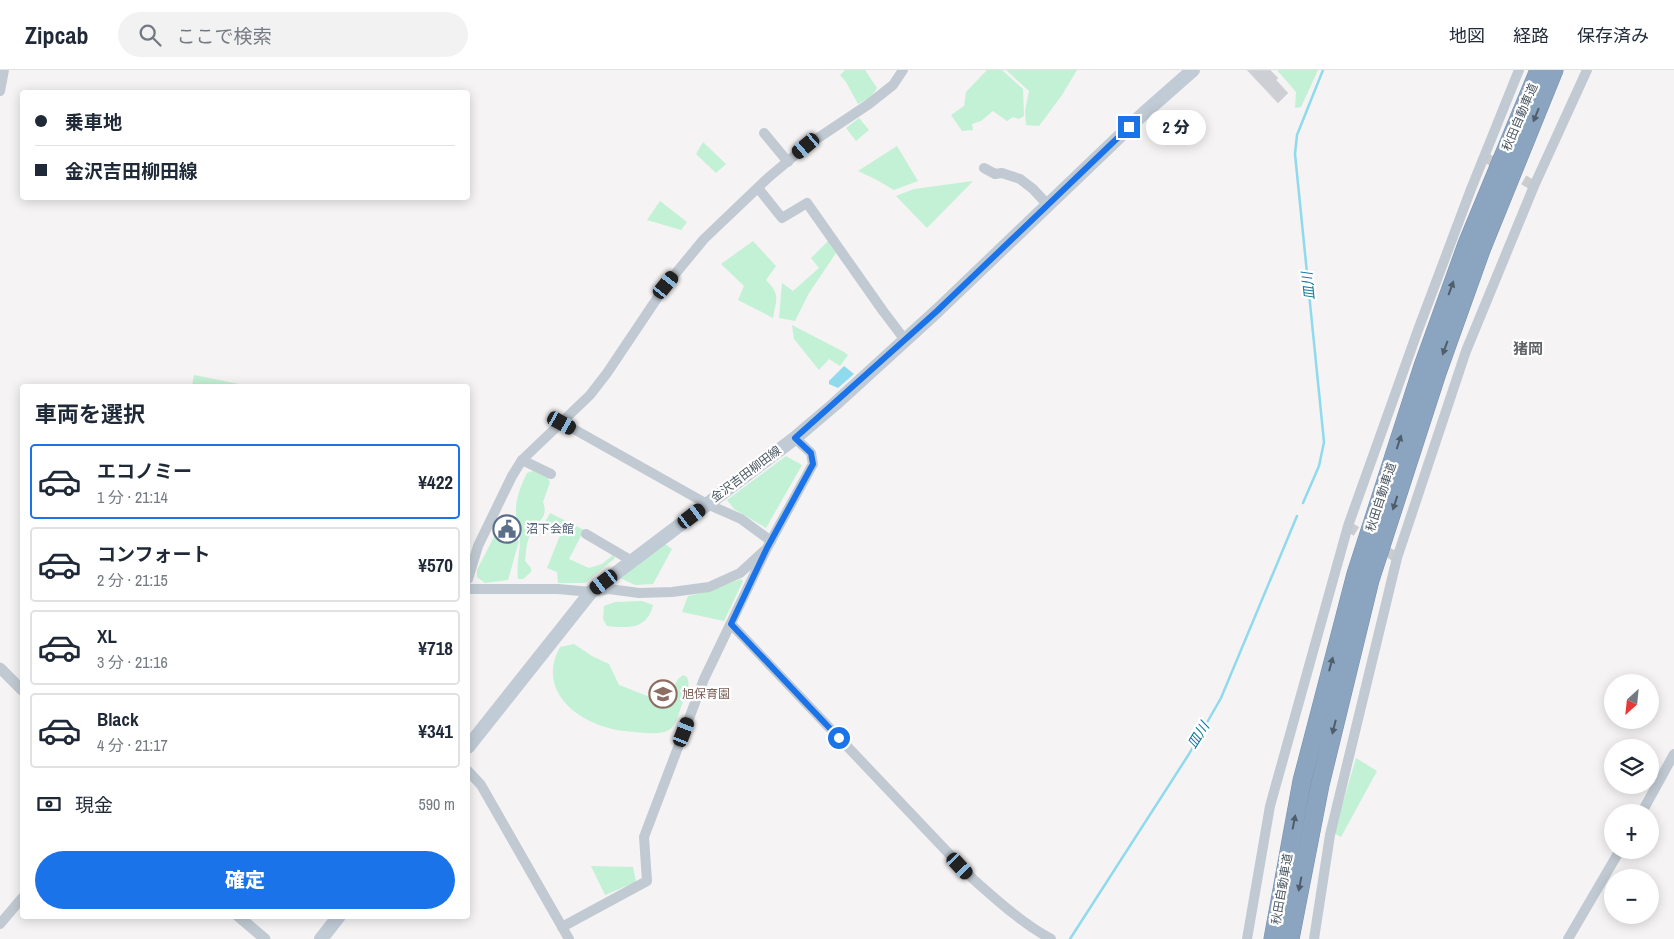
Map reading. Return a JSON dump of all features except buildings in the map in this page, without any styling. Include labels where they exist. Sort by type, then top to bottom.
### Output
[{"type":"highway","name":"秋田自動車道","points":[[1273,939],[1302,781],[1356,574],[1423,366],[1466,244],[1539,70]]},
{"type":"highway","name":"秋田自動車道","points":[[1290,939],[1320,785],[1370,580],[1437,373],[1481,250],[1554,70]]},
{"type":"main road","name":"金沢吉田柳田線","points":[[470,744],[591,592],[795,438],[905,340],[1143,114],[1194,70]]},
{"type":"main road","points":[[322,939],[337,919]]},
{"type":"street","points":[[0,91],[4,70]]},
{"type":"street","points":[[470,572],[478,546],[512,476],[522,460],[562,423],[607,373],[655,301],[704,239],[806,146],[870,104],[893,85],[903,70]]},
{"type":"street","points":[[1247,939],[1270,806],[1348,526],[1467,197],[1519,70]]},
{"type":"street","points":[[1314,939],[1330,835],[1397,558],[1466,351],[1534,186],[1587,70]]},
{"type":"street","points":[[764,133],[788,162]]},
{"type":"street","points":[[984,168],[995,174],[1002,172],[1020,179],[1033,188],[1047,204]]},
{"type":"street","points":[[758,188],[782,218],[807,203],[905,340]]},
{"type":"street","points":[[562,423],[707,504],[741,519],[769,545]]},
{"type":"street","points":[[562,927],[647,881],[644,837],[704,680],[769,545],[813,464],[811,453],[795,438]]},
{"type":"street","points":[[522,460],[550,474]]},
{"type":"street","points":[[586,534],[632,561]]},
{"type":"street","points":[[470,589],[558,589],[591,592],[609,589],[639,593],[672,592],[709,587],[740,573],[769,545]]},
{"type":"street","points":[[731,624],[973,879],[1002,905],[1038,932],[1051,939]]},
{"type":"street","points":[[0,668],[20,688]]},
{"type":"street","points":[[1647,804],[1673,759]]},
{"type":"street","points":[[470,773],[481,785],[569,939]]},
{"type":"street","points":[[1568,939],[1615,859]]},
{"type":"street","points":[[0,924],[20,900]]},
{"type":"street","points":[[242,919],[265,939]]},
{"type":"green space","points":[[845,70],[865,70],[877,88],[871,97],[858,104],[840,75]]},
{"type":"green space","points":[[987,70],[1002,70],[1023,89],[1024,116],[1019,119],[1013,117],[1007,121],[993,111],[981,121],[972,124],[973,130],[962,131],[951,115],[964,106],[966,92]]},
{"type":"green space","points":[[1006,70],[1077,70],[1062,95],[1039,126],[1026,125],[1025,111],[1029,91]]},
{"type":"green space","points":[[1277,70],[1318,70],[1301,107],[1295,108],[1296,92]]},
{"type":"green space","points":[[859,118],[869,130],[856,141],[846,128]]},
{"type":"green space","points":[[703,142],[726,164],[716,173],[696,154]]},
{"type":"green space","points":[[897,146],[918,181],[894,190],[858,171]]},
{"type":"green space","points":[[973,181],[927,228],[896,196],[914,189]]},
{"type":"green space","points":[[660,201],[687,222],[681,230],[647,220]]},
{"type":"green space","points":[[753,241],[776,266],[766,280],[776,294],[773,318],[738,300],[744,286],[721,264]]},
{"type":"green space","points":[[828,241],[836,253],[809,293],[795,321],[779,318],[782,283],[793,291],[819,268],[811,258]]},
{"type":"green space","points":[[792,325],[848,355],[840,366],[829,359],[819,370],[794,339]]},
{"type":"green space","points":[[194,375],[239,384],[192,384]]},
{"type":"green space","points":[[786,456],[802,465],[766,528],[734,509],[727,500]]},
{"type":"green space","points":[[533,471],[547,477],[550,482],[543,502],[545,508],[543,517],[531,531],[527,543],[525,561],[531,568],[531,572],[523,579],[518,579],[520,539],[516,507],[527,473]]},
{"type":"green space","points":[[550,513],[584,530],[569,559],[589,568],[602,564],[613,555],[615,558],[585,583],[558,583],[557,572],[547,568],[561,533],[544,524]]},
{"type":"green space","points":[[497,531],[519,541],[508,580],[485,583],[477,577],[477,570]]},
{"type":"green space","points":[[665,544],[672,549],[653,584],[635,585],[620,578]]},
{"type":"green space","points":[[741,579],[743,581],[724,621],[682,612],[688,596],[706,592]]},
{"type":"green space","points":[[642,601],[653,605],[646,619],[641,623],[629,627],[607,626],[603,619],[604,606],[615,602]]},
{"type":"green space","points":[[574,644],[609,664],[619,685],[655,699],[669,695],[678,679],[683,675],[687,677],[688,690],[678,718],[672,728],[666,732],[657,733],[615,730],[582,717],[571,709],[562,699],[556,688],[553,675],[554,662],[560,647]]},
{"type":"green space","points":[[1356,758],[1377,771],[1341,837],[1334,833]]},
{"type":"green space","points":[[591,866],[633,867],[636,882],[605,895]]},
{"type":"water","points":[[844,366],[854,374],[838,388],[829,384],[829,381]]},
{"type":"waterway","name":"皿川","points":[[1303,503],[1319,466],[1324,442],[1295,154],[1297,135],[1323,70]]},
{"type":"waterway","name":"皿川","points":[[1070,939],[1189,754],[1221,698],[1297,516]]},
{"type":"tunnel","points":[[1485,157],[1534,186]]},
{"type":"tunnel","points":[[1348,526],[1397,558]]},
{"type":"place","name":"沼下会館","points":[[507,529]]},
{"type":"place","name":"旭保育園","points":[[663,694]]},
{"type":"district","name":"猪岡","points":[[1528,349]]},
{"type":"route","points":[[839,738],[731,624],[767,548],[813,464],[811,453],[795,438],[937,311],[1129,127]]}]
